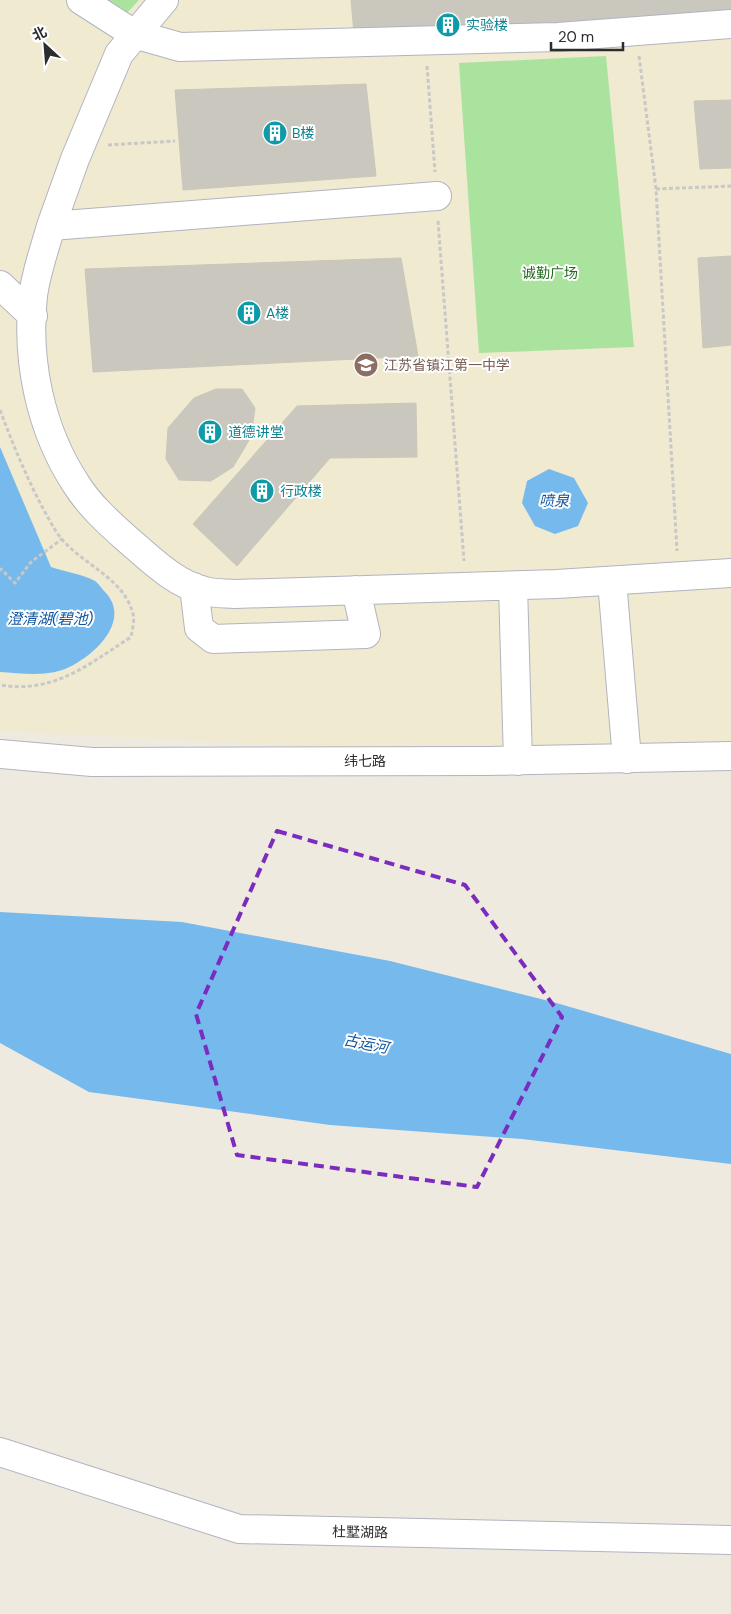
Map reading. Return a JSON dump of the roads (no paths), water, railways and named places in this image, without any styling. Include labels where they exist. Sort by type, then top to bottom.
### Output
[{"type":"street","points":[[81,0],[134,34],[180,47],[558,37],[731,24]]},
{"type":"street","points":[[164,0],[119,54],[80,147],[51,226],[34,295],[33,370],[41,406],[58,449],[76,485],[93,506],[144,554],[187,585],[205,592],[236,594],[513,586],[731,573]]},
{"type":"street","points":[[51,226],[437,196]]},
{"type":"street","points":[[0,286],[33,316]]},
{"type":"street","points":[[612,580],[627,758]]},
{"type":"street","points":[[513,586],[518,761]]},
{"type":"street","points":[[194,587],[199,628],[213,639],[366,634],[356,590]]},
{"type":"street","name":"纬七路","points":[[0,754],[92,762],[518,761],[731,756]]},
{"type":"street","name":"杜墅湖路","points":[[0,1452],[239,1529],[731,1540]]},
{"type":"water","name":"澄清湖(碧池)","points":[[0,447],[51,567],[95,581],[112,603],[114,615],[112,626],[106,637],[87,656],[65,669],[49,673],[32,674],[0,672]]},
{"type":"water","name":"喷泉","points":[[549,469],[574,478],[588,503],[578,526],[555,534],[535,526],[522,503],[527,481]]},
{"type":"water","name":"古运河","points":[[0,912],[182,922],[390,961],[553,1002],[731,1054],[731,1164],[522,1139],[330,1125],[89,1092],[0,1043]]},
{"type":"place","name":"实验楼","points":[[448,25]]},
{"type":"place","name":"B楼","points":[[275,133]]},
{"type":"place","name":"A楼","points":[[249,313]]},
{"type":"place","name":"江苏省镇江第一中学","points":[[366,365]]},
{"type":"place","name":"道德讲堂","points":[[210,432]]},
{"type":"place","name":"行政楼","points":[[262,491]]},
{"type":"park label","name":"诚勤广场","points":[[550,273]]}]
